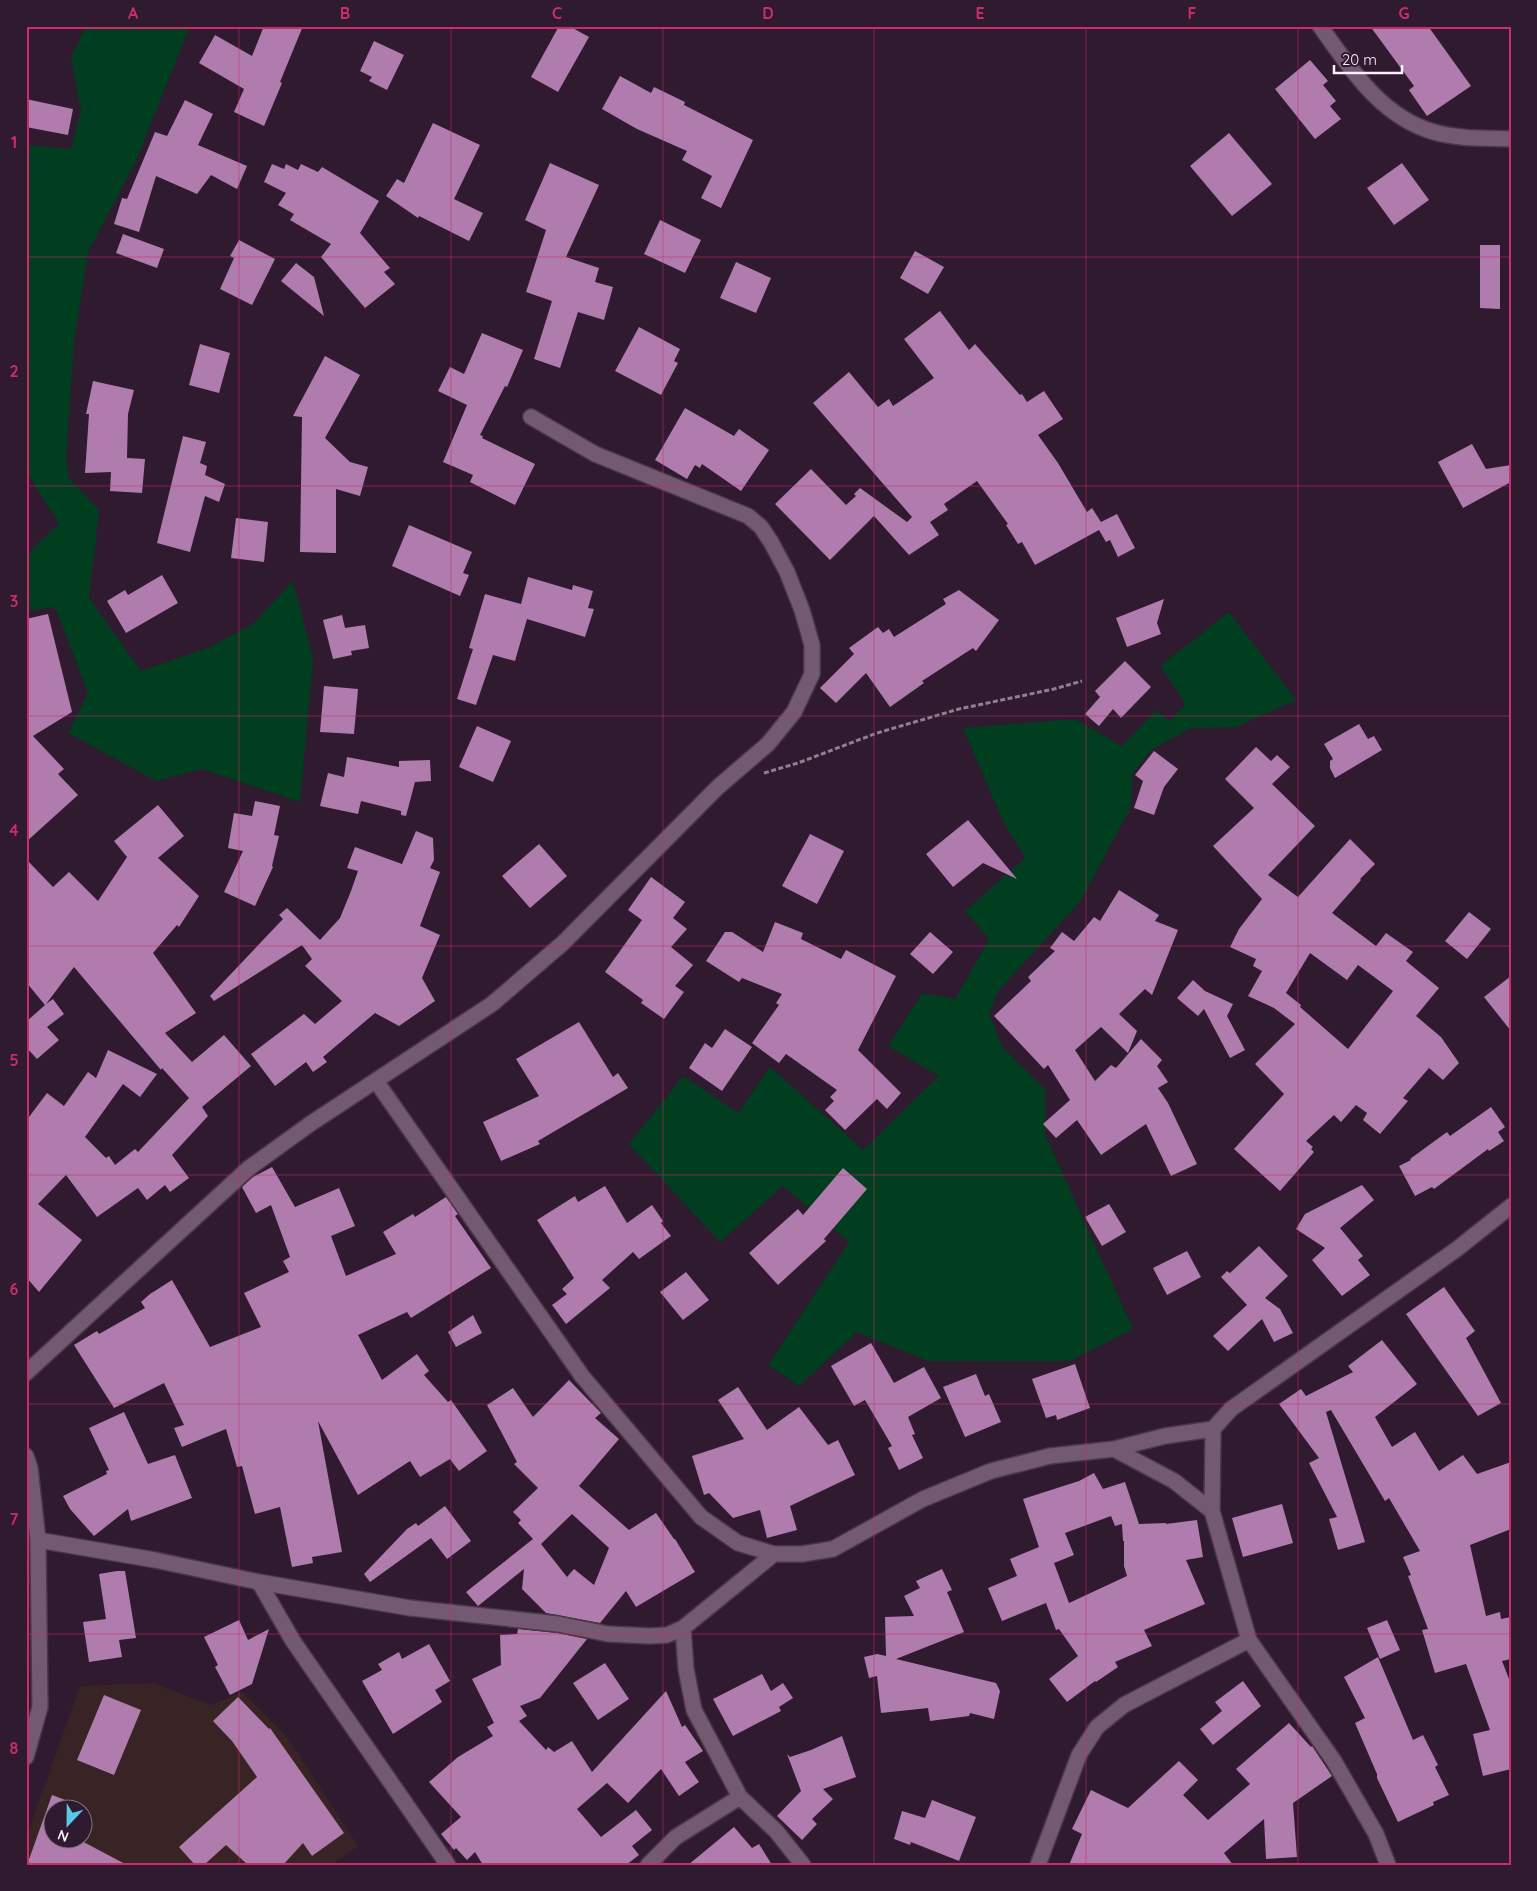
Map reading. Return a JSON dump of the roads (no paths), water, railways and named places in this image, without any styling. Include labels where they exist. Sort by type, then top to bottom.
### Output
[{"type":"street","points":[[1320,26],[1349,68],[1382,104],[1433,132],[1455,136],[1511,139]]},
{"type":"street","points":[[26,1373],[249,1168],[310,1124],[492,1004],[563,943],[718,787],[768,744],[794,712],[812,674],[812,645],[802,610],[787,572],[761,526],[748,516],[595,454],[531,417]]},
{"type":"street","points":[[376,1081],[582,1376],[701,1517],[738,1543],[774,1554],[802,1554],[833,1549],[922,1499],[991,1471],[1050,1456],[1114,1449],[1164,1436],[1213,1429],[1238,1404],[1456,1249],[1511,1206]]},
{"type":"street","points":[[1213,1429],[1212,1511],[1249,1640],[1334,1761],[1376,1834],[1388,1865]]},
{"type":"street","points":[[1114,1449],[1174,1481],[1212,1511]]},
{"type":"street","points":[[26,1456],[30,1468],[38,1540],[40,1707],[26,1757]]},
{"type":"street","points":[[38,1540],[155,1560],[259,1582],[410,1608],[558,1624],[608,1634],[651,1636],[667,1635],[683,1628],[774,1554]]},
{"type":"street","points":[[259,1582],[293,1641],[448,1865]]},
{"type":"street","points":[[683,1628],[686,1669],[694,1710],[740,1797],[776,1831],[803,1865]]},
{"type":"street","points":[[1038,1865],[1079,1755],[1098,1727],[1124,1705],[1249,1640]]},
{"type":"street","points":[[648,1865],[676,1837],[740,1797]]}]
